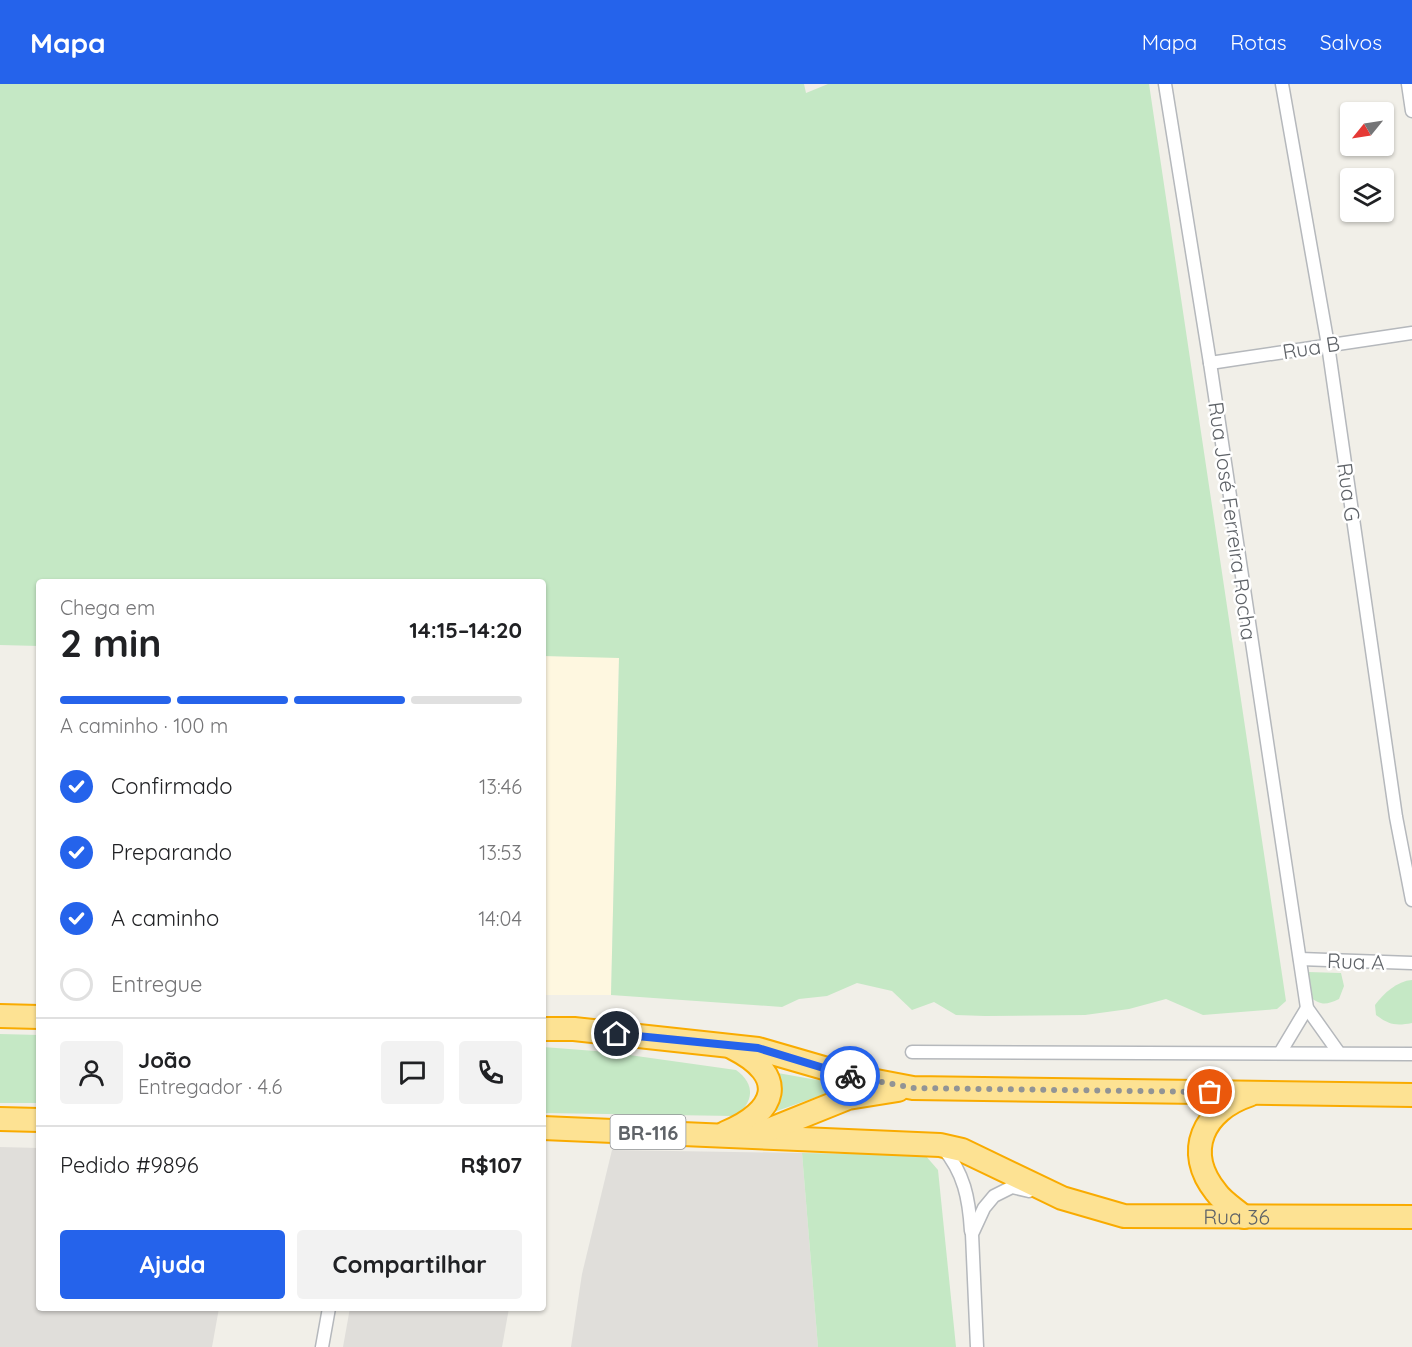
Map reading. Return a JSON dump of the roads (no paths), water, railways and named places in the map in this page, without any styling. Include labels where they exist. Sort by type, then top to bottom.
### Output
[{"type":"highway","points":[[0,1016],[36,1017]]},
{"type":"highway","name":"BR-116","points":[[546,1029],[758,1048],[855,1077],[913,1088]]},
{"type":"highway","points":[[720,1134],[743,1125],[761,1112],[770,1096],[766,1077],[757,1064],[725,1044]]},
{"type":"highway","name":"BR-116","points":[[546,1128],[754,1136],[848,1098],[913,1088],[1412,1095]]},
{"type":"highway","points":[[1244,1217],[1215,1192],[1204,1171],[1199,1152],[1204,1130],[1217,1111],[1232,1101],[1256,1092]]},
{"type":"highway","points":[[0,1119],[36,1120]]},
{"type":"highway","name":"Rua 36","points":[[754,1136],[940,1145],[962,1150],[1062,1198],[1124,1216],[1412,1217]]},
{"type":"street","name":"Rua José Ferreira Rocha","points":[[1165,84],[1210,363],[1307,1008]]},
{"type":"street","name":"Rua G","points":[[1282,84],[1328,345],[1396,817],[1412,900]]},
{"type":"street","points":[[1408,84],[1412,111]]},
{"type":"street","name":"Rua B","points":[[1210,363],[1412,333]]},
{"type":"street","name":"Rua A","points":[[1300,959],[1412,963]]},
{"type":"street","points":[[1280,1053],[1307,1008],[1339,1053]]},
{"type":"street","points":[[912,1052],[1412,1054]]},
{"type":"street","points":[[940,1145],[956,1163],[964,1181],[970,1205],[977,1347]]},
{"type":"street","points":[[972,1234],[984,1208],[994,1196],[1012,1187],[1062,1198]]},
{"type":"street","points":[[322,1347],[328,1311]]}]
